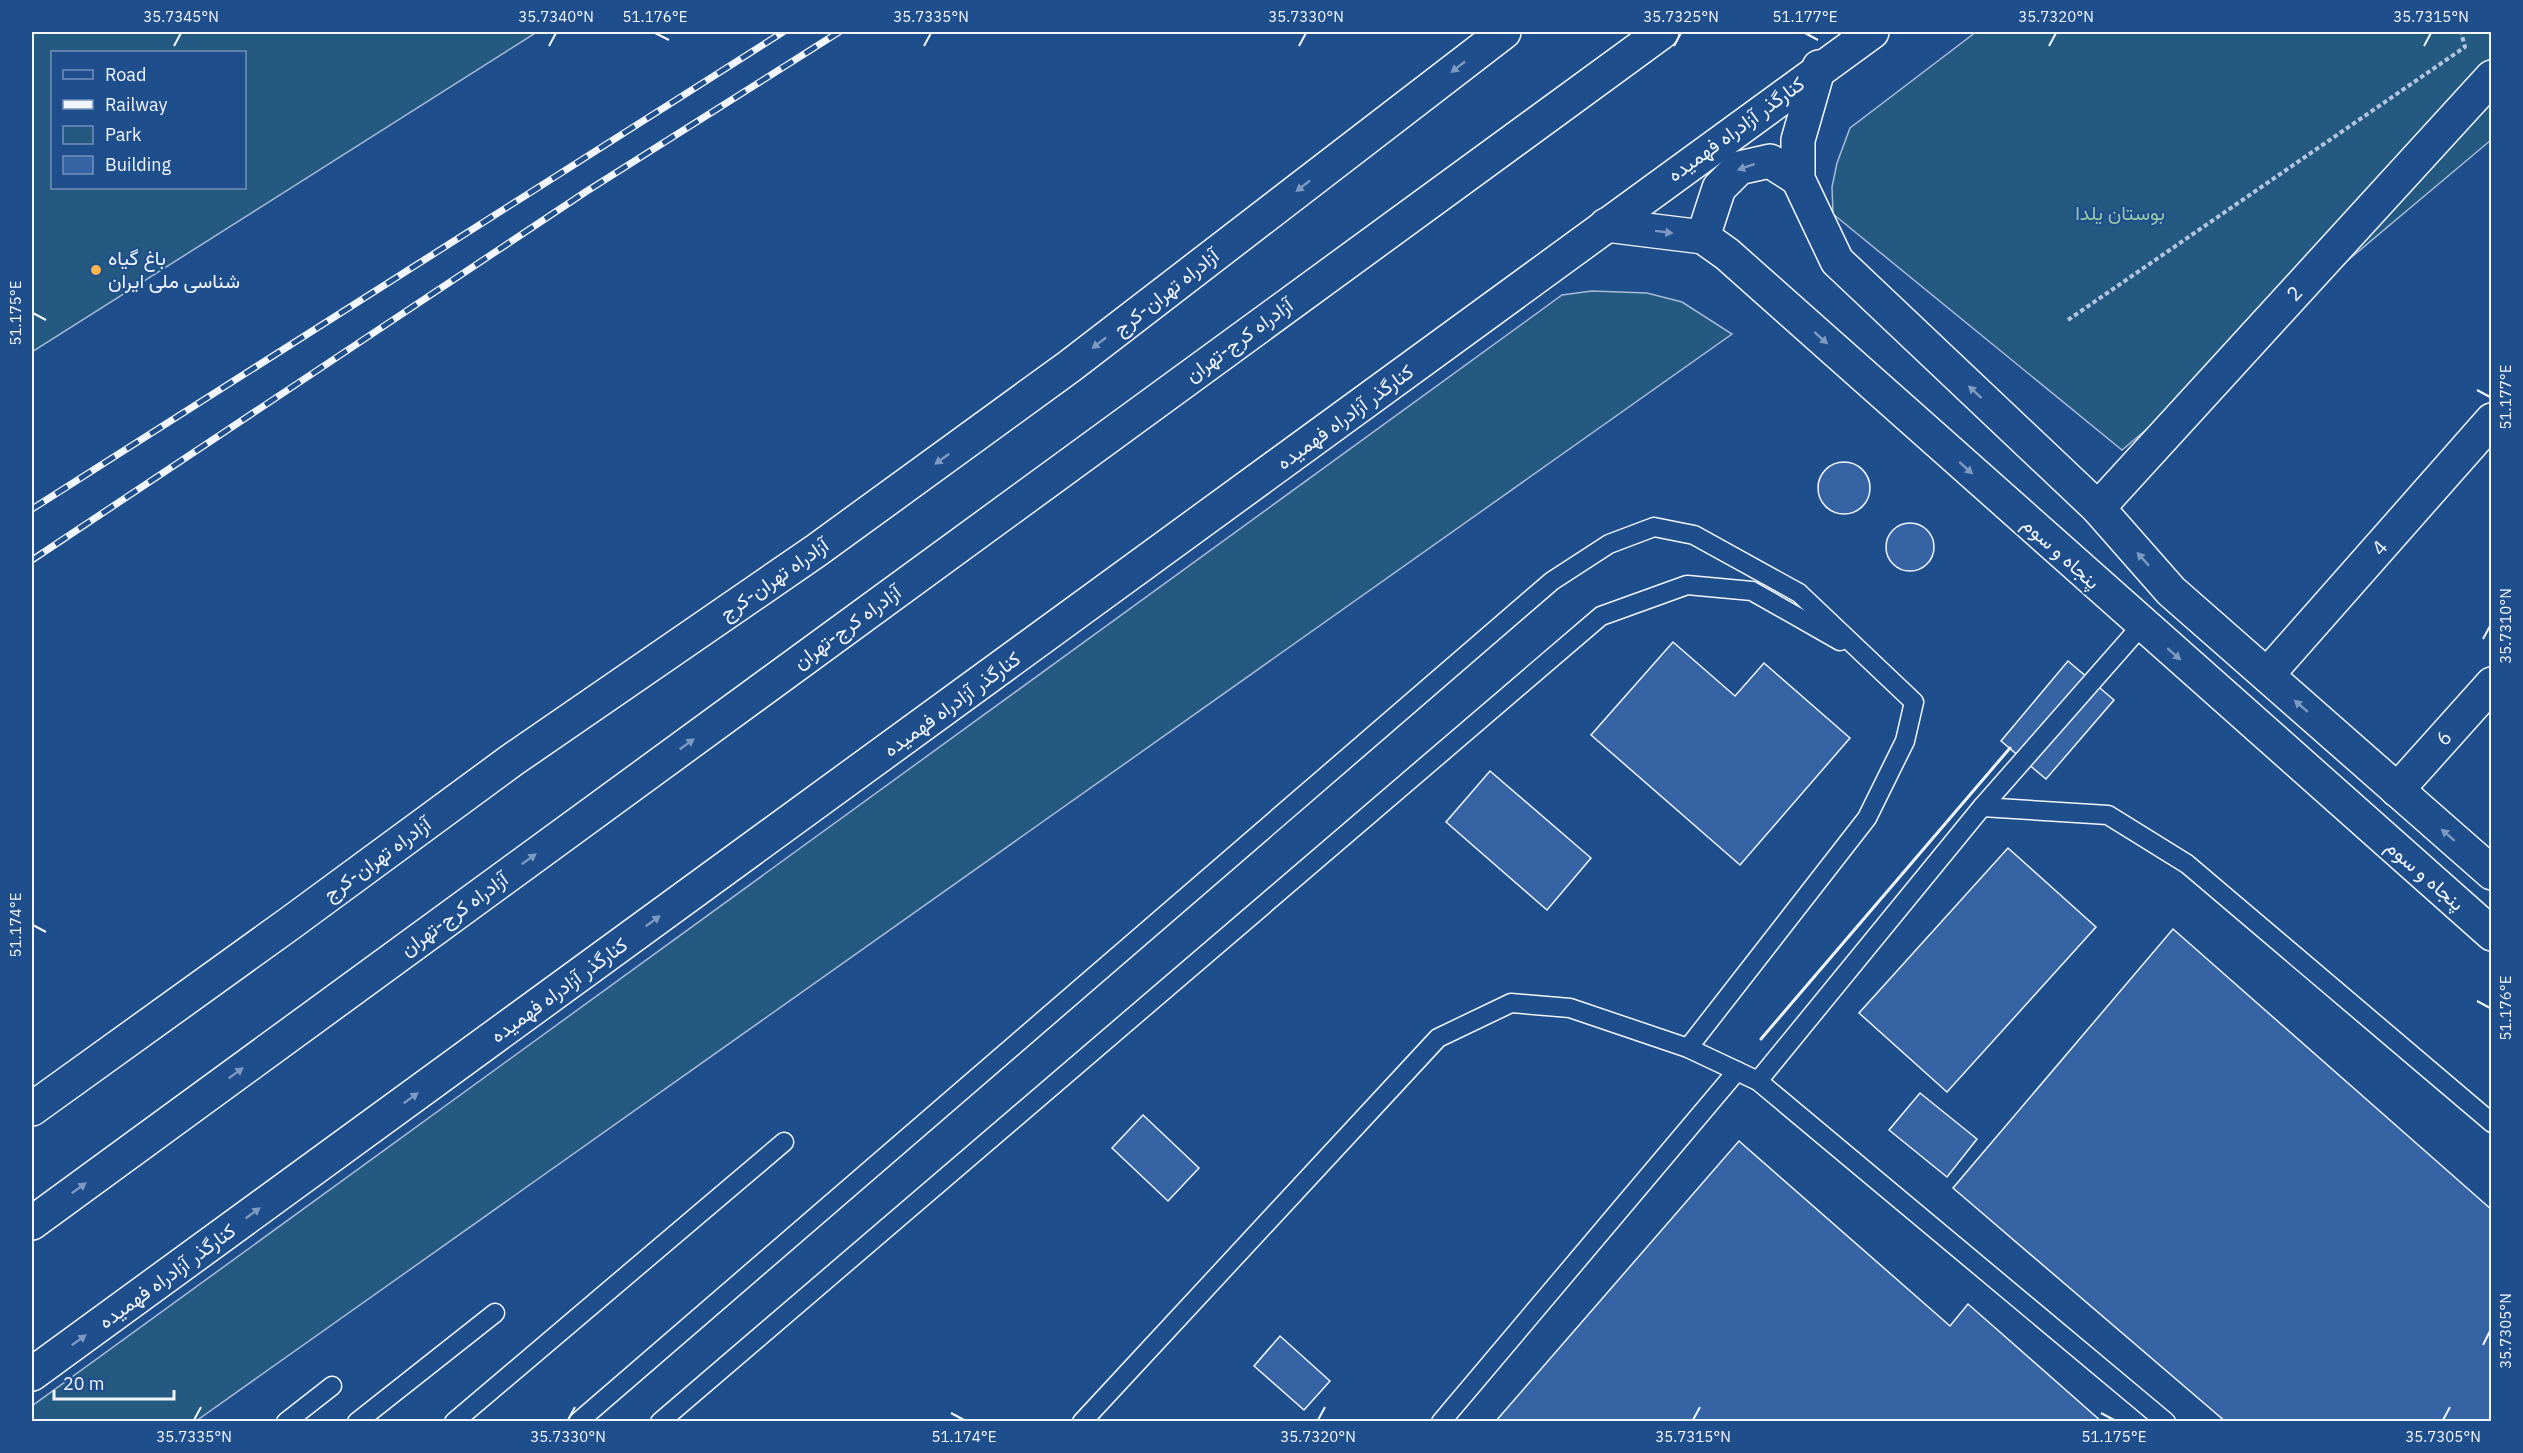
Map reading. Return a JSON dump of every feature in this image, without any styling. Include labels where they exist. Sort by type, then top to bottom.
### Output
[{"type":"main road","name":"آزادراه تهران-کرج","points":[[32,1109],[280,931],[512,760],[817,550],[1060,373],[1504,32]]},
{"type":"main road","name":"آزادراه کرج-تهران","points":[[32,1223],[1662,32]]},
{"type":"main road","name":"کنارگذر آزادراه فهمیده","points":[[32,1374],[1819,67],[1872,32]]},
{"type":"main road","points":[[1819,67],[1798,140],[1798,180],[1837,261],[2098,508],[2171,591],[2492,873]]},
{"type":"main road","name":"2","points":[[2098,508],[2492,77]]},
{"type":"main road","points":[[1703,237],[1719,188],[1739,168],[1770,161],[1798,180]]},
{"type":"main road","name":"پنجاه و سوم","points":[[1606,225],[1703,237],[1728,254],[2142,625],[2492,934]]},
{"type":"main road","name":"4","points":[[2267,675],[2492,420]]},
{"type":"main road","points":[[2142,625],[2171,591]]},
{"type":"main road","name":"6","points":[[2397,790],[2492,684]]},
{"type":"lane","points":[[578,1422],[1552,581],[1609,544],[1654,527],[1694,535],[1799,593],[1914,702],[1905,741],[1867,818],[1688,1048]]},
{"type":"lane","points":[[660,1422],[1601,616],[1687,585],[1752,591],[1868,656]]},
{"type":"lane","points":[[1758,1081],[1982,807],[2142,625]]},
{"type":"lane","points":[[1982,807],[2108,815],[2187,864],[2492,1123]]},
{"type":"lane","points":[[1082,1422],[1438,1038],[1511,1003],[1570,1008],[1688,1048],[1758,1081],[2166,1422]]},
{"type":"lane","points":[[1441,1422],[1737,1071]]},
{"type":"lane","points":[[454,1422],[784,1142]]},
{"type":"lane","points":[[357,1422],[495,1313]]},
{"type":"lane","points":[[286,1422],[332,1386]]},
{"type":"path","points":[[2068,320],[2465,47],[2461,32]]},
{"type":"green space","name":"باغ گیاه‌ شناسی ملی ایران","points":[[32,32],[537,32],[32,352]]},
{"type":"green space","name":"بوستان یلدا","points":[[1976,32],[2491,32],[2491,140],[2122,450],[1833,214],[1832,187],[1837,163],[1850,128]]},
{"type":"green space","points":[[1592,291],[1647,293],[1682,302],[1732,334],[196,1421],[32,1421],[32,1406],[1562,295]]},
{"type":"building","points":[[1844,462],[1854,464],[1862,470],[1868,478],[1870,488],[1868,498],[1862,506],[1854,512],[1844,514],[1834,512],[1826,506],[1820,498],[1818,488],[1820,478],[1826,470],[1834,464]]},
{"type":"building","points":[[1910,523],[1927,530],[1934,547],[1927,564],[1910,571],[1893,564],[1886,547],[1893,530]]},
{"type":"building","points":[[1673,642],[1735,696],[1764,663],[1850,738],[1740,865],[1591,735]]},
{"type":"building","points":[[2068,661],[2114,700],[2046,779],[2001,741]]},
{"type":"building","points":[[1490,771],[1591,858],[1547,910],[1446,822]]},
{"type":"building","points":[[2008,848],[2096,927],[1947,1092],[1859,1013]]},
{"type":"building","points":[[2173,929],[2492,1210],[2492,1422],[2226,1422],[1953,1188]]},
{"type":"building","points":[[1920,1093],[1977,1139],[1947,1177],[1889,1130]]},
{"type":"building","points":[[1143,1115],[1199,1168],[1168,1201],[1112,1148]]},
{"type":"building","points":[[1739,1141],[1950,1326],[1968,1304],[2102,1422],[1495,1422]]},
{"type":"building","points":[[1280,1336],[1330,1381],[1304,1410],[1254,1366]]},
{"type":"railway","points":[[32,509],[783,32]]},
{"type":"railway","points":[[32,560],[587,191],[839,32]]},
{"type":"wall","points":[[1761,1039],[2010,748]]},
{"type":"place","name":"باغ گیاه‌ شناسی ملی ایران","points":[[96,270]]}]
